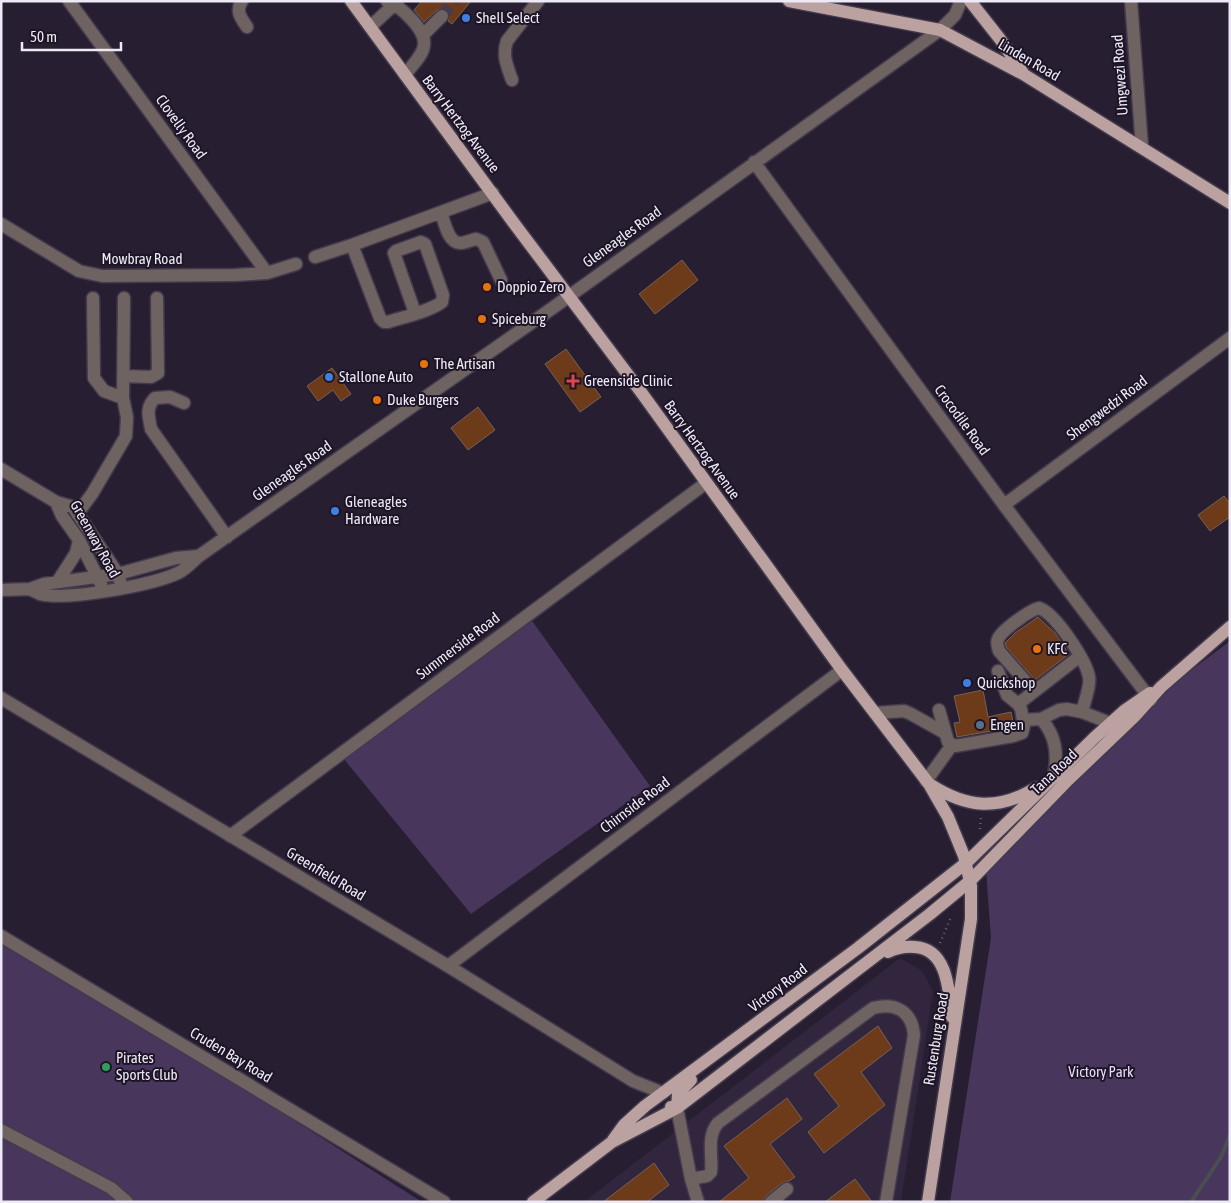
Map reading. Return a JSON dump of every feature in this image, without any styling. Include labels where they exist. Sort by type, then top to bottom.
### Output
[{"type":"main road","name":"Barry Hertzog Avenue","points":[[351,1],[641,392],[842,670],[927,782],[954,830],[966,863],[970,881]]},
{"type":"main road","name":"Linden Road","points":[[788,1],[940,30],[1023,74],[1230,203]]},
{"type":"main road","points":[[970,1],[1004,44],[1023,74]]},
{"type":"main road","name":"Tana Road","points":[[970,881],[1149,697],[1230,627]]},
{"type":"main road","name":"Tana Road","points":[[966,863],[1051,778],[1110,723],[1149,697]]},
{"type":"main road","points":[[927,782],[967,803],[986,804],[1021,796],[1051,778]]},
{"type":"main road","name":"Victory Road","points":[[533,1202],[616,1136],[645,1106],[858,948],[966,863]]},
{"type":"main road","name":"Victory Road","points":[[616,1136],[677,1108],[872,960],[970,881]]},
{"type":"main road","name":"Rustenburg Road","points":[[928,1202],[970,930],[970,881]]},
{"type":"main road","points":[[872,960],[893,949],[904,947],[920,947],[932,954],[940,962],[946,978],[954,1029]]},
{"type":"main road","points":[[677,1108],[676,1099],[681,1089],[720,1052]]},
{"type":"street","name":"Clovelly Road","points":[[69,1],[268,272]]},
{"type":"street","points":[[242,1],[238,7],[238,12],[247,27]]},
{"type":"street","points":[[512,80],[504,54],[505,46],[538,1]]},
{"type":"street","name":"Gleneagles Road","points":[[30,589],[41,594],[52,595],[104,591],[175,574],[184,569],[199,556],[568,296],[940,30],[955,15],[961,1]]},
{"type":"street","name":"Umgwezi Road","points":[[1131,1],[1142,147]]},
{"type":"street","points":[[370,27],[393,2],[408,16],[423,35],[424,45],[421,54],[405,75]]},
{"type":"street","points":[[423,35],[442,16]]},
{"type":"street","name":"Crocodile Road","points":[[754,162],[1004,505],[1149,697]]},
{"type":"street","points":[[314,257],[352,246],[493,193]]},
{"type":"street","points":[[441,212],[451,237],[456,242],[460,243],[476,239],[483,242],[501,280]]},
{"type":"street","name":"Mowbray Road","points":[[1,224],[79,271],[102,276],[235,275],[268,272],[296,264]]},
{"type":"street","points":[[352,246],[382,320],[388,322],[415,313],[438,305],[443,298],[426,246],[421,242],[394,253],[415,313]]},
{"type":"street","points":[[93,298],[94,378],[104,391],[123,398]]},
{"type":"street","points":[[77,514],[92,494],[126,436],[127,417],[123,398],[124,298]]},
{"type":"street","points":[[123,376],[151,377],[158,373],[157,298]]},
{"type":"street","name":"Shengwedzi Road","points":[[1004,505],[1230,338]]},
{"type":"street","points":[[184,403],[170,397],[155,398],[150,403],[148,411],[152,429],[227,537]]},
{"type":"street","name":"Greenway Road","points":[[1,469],[56,502],[73,508],[118,574],[122,588]]},
{"type":"street","name":"Summerside Road","points":[[230,836],[706,483]]},
{"type":"street","name":"Greenway Road","points":[[56,502],[62,516],[79,540],[99,577],[104,591]]},
{"type":"street","points":[[58,581],[76,553],[79,540]]},
{"type":"street","name":"Gleneagles Road","points":[[1,590],[30,589],[58,581],[118,574],[176,558],[199,556]]},
{"type":"street","points":[[1034,691],[999,651],[997,640],[1000,635],[1028,612],[1039,608],[1045,609],[1052,616],[1080,656],[1090,679],[1082,712]]},
{"type":"street","points":[[1018,704],[1080,656]]},
{"type":"street","name":"Chirnside Road","points":[[448,966],[842,670]]},
{"type":"street","points":[[939,710],[948,742],[952,745],[959,747],[1018,735],[1023,730],[1021,709],[1008,695],[998,671]]},
{"type":"street","name":"Greenfield Road","points":[[1,698],[448,966],[633,1080],[663,1093]]},
{"type":"street","points":[[1023,720],[1041,719],[1063,709],[1082,712],[1110,723]]},
{"type":"street","points":[[874,713],[904,711],[945,733]]},
{"type":"street","points":[[1041,719],[1049,729],[1056,750],[1057,762],[1051,778]]},
{"type":"street","points":[[927,782],[952,745]]},
{"type":"street","name":"Cruden Bay Road","points":[[1,936],[444,1202]]},
{"type":"street","points":[[691,1179],[707,1176],[711,1172],[711,1137],[718,1123],[873,1008],[884,1005],[894,1007],[910,1017],[914,1035],[886,1202]]},
{"type":"street","points":[[633,1080],[643,1096],[645,1106]]},
{"type":"street","points":[[677,1108],[691,1179],[698,1202]]},
{"type":"street","points":[[1,1130],[111,1188],[127,1202]]},
{"type":"street","points":[[771,1202],[787,1189]]},
{"type":"path","points":[[980,830],[982,814]]},
{"type":"path","points":[[938,947],[951,917]]},
{"type":"shaded area","points":[[900,958],[922,971],[933,991],[901,1202],[584,1202]]},
{"type":"green space","points":[[530,618],[650,786],[471,914],[339,753]]},
{"type":"green space","name":"Victory Park","points":[[1230,641],[1230,1202],[950,1202],[991,938],[985,857],[1144,706]]},
{"type":"green space","name":"Pirates Sports Club","points":[[1,933],[422,1202],[1,1202]]},
{"type":"building","points":[[422,1],[471,1],[452,24],[448,21],[450,13],[444,8],[437,10],[424,22],[414,10]]},
{"type":"building","points":[[682,260],[698,280],[655,314],[639,294]]},
{"type":"building","name":"Greenside Clinic","points":[[566,349],[601,397],[580,412],[545,364]]},
{"type":"building","name":"Stallone Auto","points":[[332,368],[351,394],[341,401],[333,390],[318,401],[307,386]]},
{"type":"building","points":[[478,407],[495,430],[468,450],[451,428]]},
{"type":"building","points":[[1224,496],[1230,504],[1230,517],[1210,531],[1198,515]]},
{"type":"building","name":"KFC","points":[[1038,617],[1055,633],[1069,654],[1035,680],[1006,647],[1005,643],[1015,633]]},
{"type":"building","points":[[983,690],[988,717],[1011,712],[1014,727],[957,737],[954,723],[960,722],[954,696]]},
{"type":"building","points":[[878,1026],[892,1048],[861,1072],[885,1105],[824,1153],[808,1132],[839,1106],[814,1074]]},
{"type":"building","points":[[787,1098],[802,1119],[770,1144],[795,1177],[782,1183],[766,1196],[763,1202],[719,1202],[749,1178],[724,1146]]},
{"type":"building","points":[[654,1163],[669,1185],[647,1202],[603,1202]]},
{"type":"building","points":[[855,1179],[872,1202],[825,1202]]},
{"type":"waterway","points":[[1191,1202],[1221,1157],[1230,1135]]},
{"type":"tunnel","points":[[442,16],[455,1]]},
{"type":"place","name":"Shell Select","points":[[466,18]]},
{"type":"place","name":"Doppio Zero","points":[[487,287]]},
{"type":"place","name":"Spiceburg","points":[[482,319]]},
{"type":"place","name":"The Artisan","points":[[424,364]]},
{"type":"place","name":"Stallone Auto","points":[[329,377]]},
{"type":"place","name":"Greenside Clinic","points":[[573,381]]},
{"type":"place","name":"Duke Burgers","points":[[377,400]]},
{"type":"place","name":"Gleneagles Hardware","points":[[335,511]]},
{"type":"place","name":"KFC","points":[[1037,649]]},
{"type":"place","name":"Quickshop","points":[[967,683]]},
{"type":"place","name":"Engen","points":[[980,725]]},
{"type":"place","name":"Pirates Sports Club","points":[[106,1067]]}]
